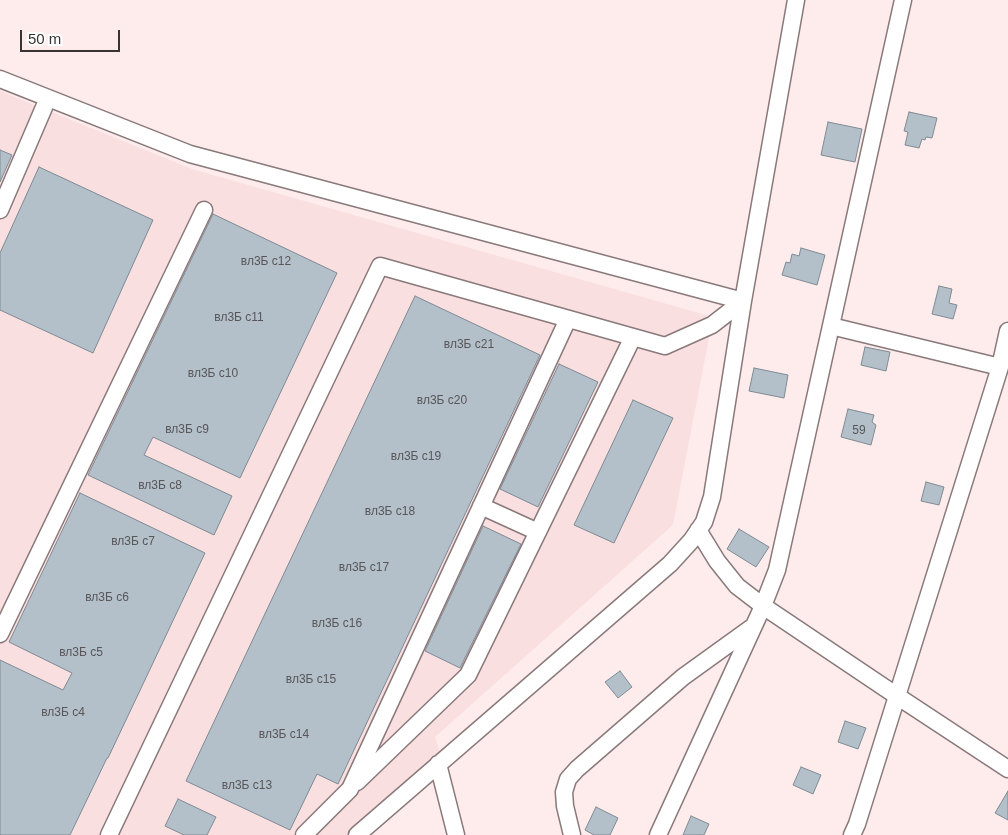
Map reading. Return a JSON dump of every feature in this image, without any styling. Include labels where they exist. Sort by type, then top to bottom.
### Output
[{"type":"street","points":[[357,835],[670,564],[691,541],[704,522],[712,497],[743,301],[796,0]]},
{"type":"street","points":[[658,835],[763,606],[777,570],[903,0]]},
{"type":"street","points":[[0,78],[190,154],[743,301]]},
{"type":"street","points":[[0,210],[48,98]]},
{"type":"street","points":[[0,634],[204,210]]},
{"type":"street","points":[[109,835],[380,266],[665,346],[712,325],[743,301]]},
{"type":"street","points":[[350,789],[568,319]]},
{"type":"street","points":[[831,326],[1000,367]]},
{"type":"street","points":[[852,835],[1000,367],[1008,331]]},
{"type":"street","points":[[304,835],[468,675],[633,337]]},
{"type":"street","points":[[481,506],[538,532]]},
{"type":"street","points":[[698,530],[717,561],[737,586],[763,606],[1008,769]]},
{"type":"street","points":[[572,835],[565,806],[564,792],[568,779],[577,769],[683,677],[753,626]]},
{"type":"street","points":[[438,764],[456,834]]},
{"type":"shaded area","points":[[0,91],[192,169],[713,317],[673,525],[435,737],[441,756],[346,835],[0,835]]},
{"type":"building","points":[[909,112],[937,118],[932,138],[926,137],[925,140],[922,139],[919,148],[905,145],[908,132],[904,131]]},
{"type":"building","points":[[828,122],[862,129],[855,162],[821,155]]},
{"type":"building","points":[[0,150],[12,155],[0,182]]},
{"type":"building","points":[[39,167],[153,220],[93,353],[0,310],[0,253]]},
{"type":"building","points":[[213,214],[337,273],[240,478],[153,437],[144,455],[232,496],[214,535],[88,475]]},
{"type":"building","points":[[801,248],[825,255],[817,285],[782,275],[786,262],[790,263],[792,254],[799,256]]},
{"type":"building","points":[[939,286],[952,289],[949,303],[957,305],[953,319],[932,314]]},
{"type":"building","points":[[415,296],[540,355],[338,784],[317,774],[290,830],[186,781]]},
{"type":"building","points":[[865,347],[890,352],[886,371],[861,365]]},
{"type":"building","points":[[559,364],[598,382],[538,507],[500,489]]},
{"type":"building","points":[[754,368],[788,375],[784,398],[749,391]]},
{"type":"building","points":[[633,400],[673,418],[614,543],[574,525]]},
{"type":"building","points":[[848,409],[874,415],[872,422],[876,425],[871,445],[841,437]]},
{"type":"building","points":[[926,482],[944,487],[939,505],[921,501]]},
{"type":"building","points":[[80,493],[205,553],[70,835],[0,835],[0,660],[63,690],[72,673],[9,642]]},
{"type":"building","points":[[483,526],[521,544],[460,668],[425,651]]},
{"type":"building","points":[[739,529],[769,547],[756,567],[727,549]]},
{"type":"building","points":[[620,671],[632,687],[618,698],[605,682]]},
{"type":"building","points":[[845,721],[866,728],[858,749],[838,742]]},
{"type":"building","points":[[801,767],[821,775],[813,794],[793,785]]},
{"type":"building","points":[[1008,791],[1008,820],[995,813]]},
{"type":"building","points":[[178,799],[216,817],[207,835],[184,835],[165,826]]},
{"type":"building","points":[[596,807],[618,818],[610,835],[594,835],[585,830]]},
{"type":"building","points":[[691,816],[709,824],[704,835],[683,835]]}]
